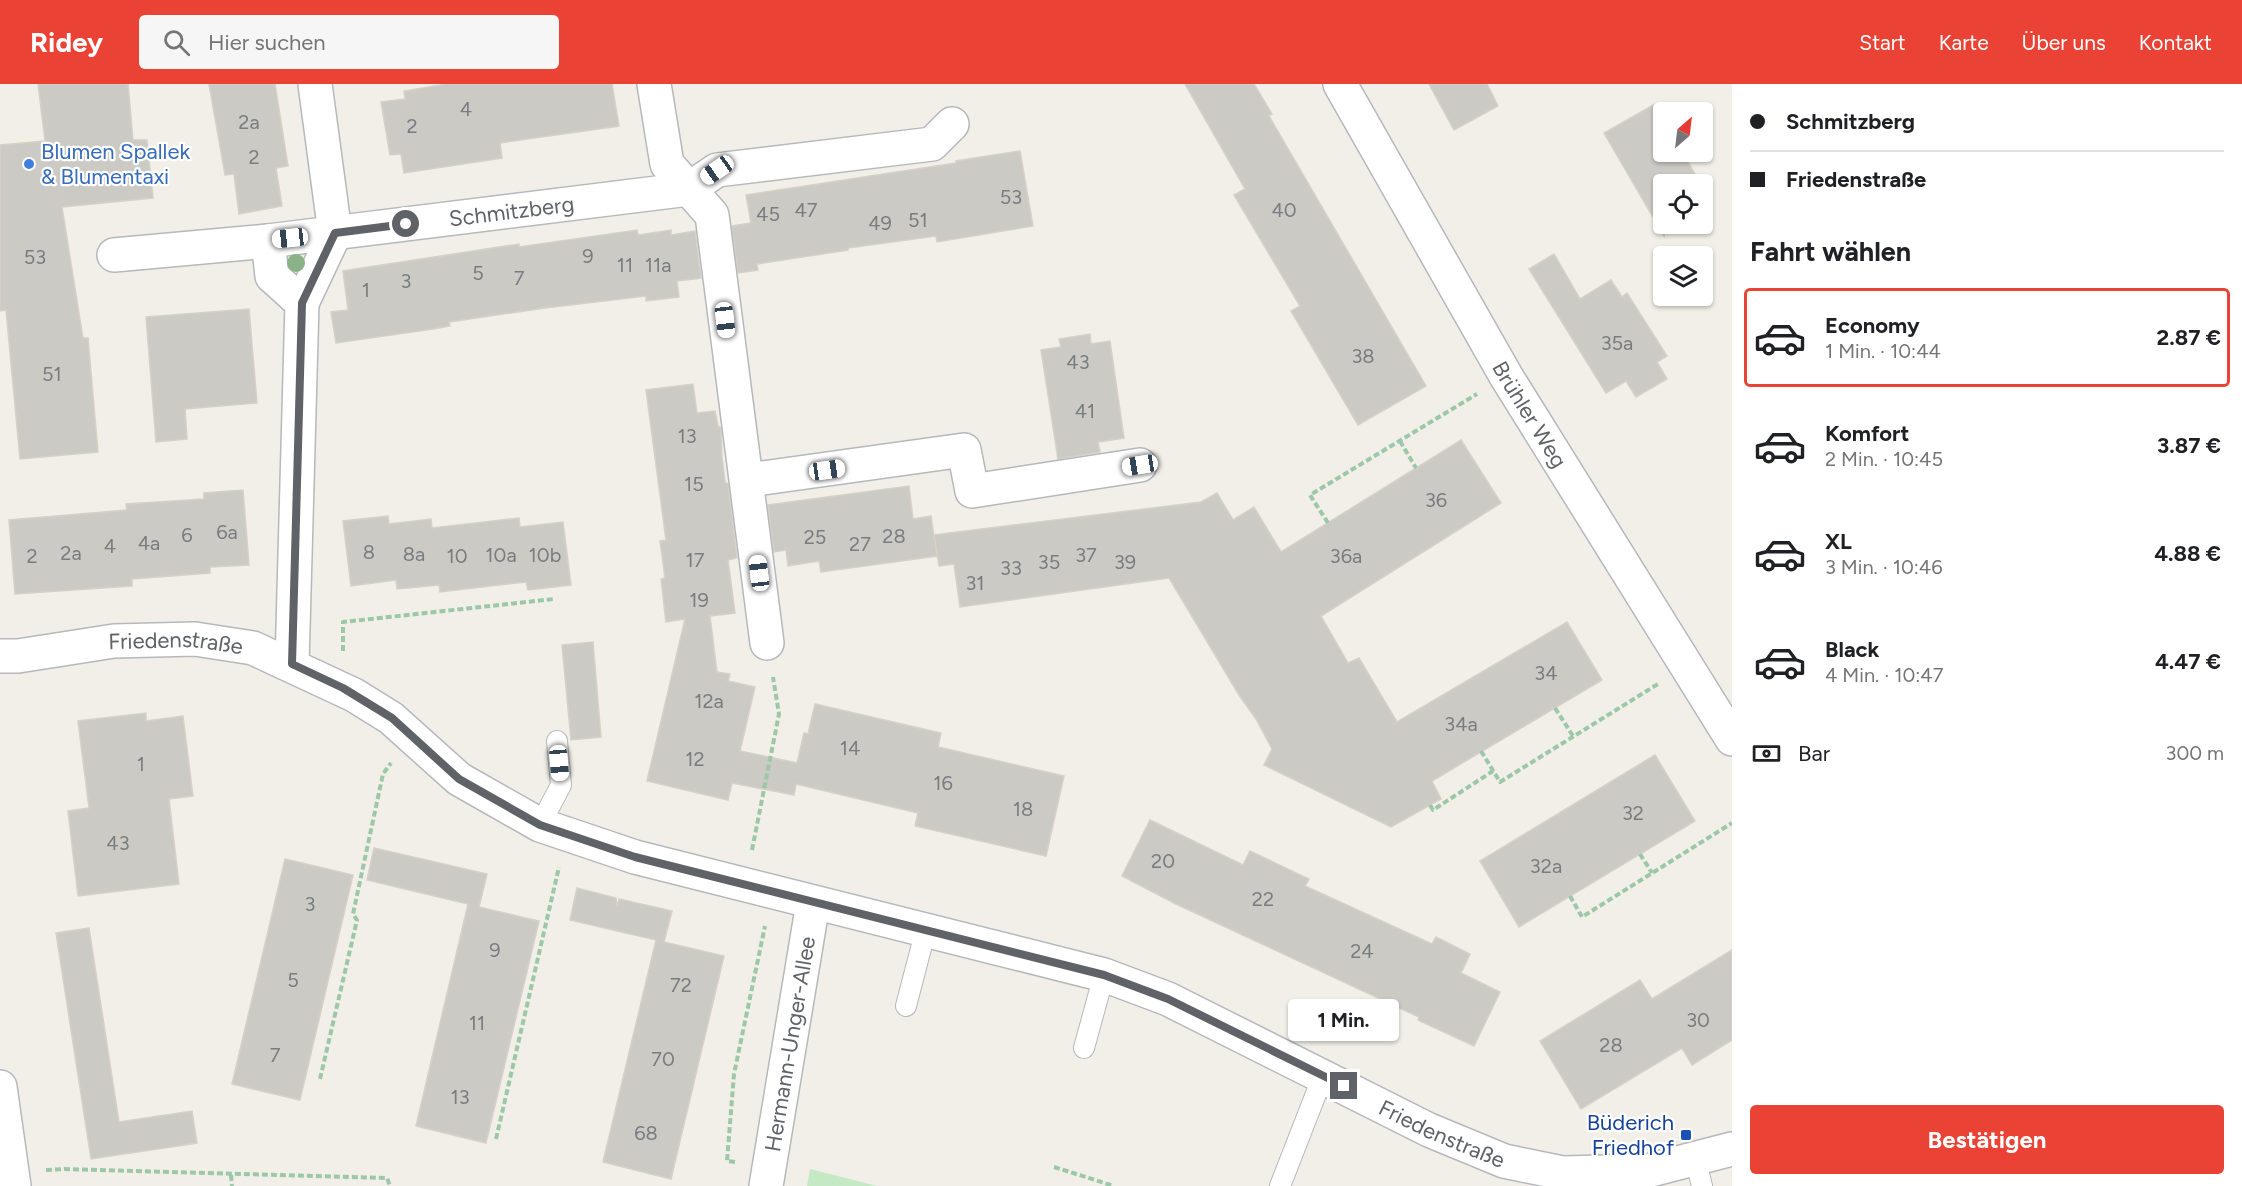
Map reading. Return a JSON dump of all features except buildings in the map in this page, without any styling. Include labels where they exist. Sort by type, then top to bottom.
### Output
[{"type":"street","points":[[292,664],[302,303],[335,233],[315,84]]},
{"type":"street","points":[[654,84],[667,164],[712,215],[733,383],[748,480],[767,643]]},
{"type":"street","name":"Brühler Weg","points":[[1340,84],[1506,376],[1732,739]]},
{"type":"street","name":"Schmitzberg","points":[[114,255],[201,251],[689,189],[717,170],[932,144],[952,124]]},
{"type":"street","points":[[268,241],[272,276],[302,303]]},
{"type":"street","points":[[748,480],[964,450],[972,491],[1140,465]]},
{"type":"street","name":"Friedenstraße","points":[[0,656],[18,656],[114,641],[195,639],[253,648],[343,688],[392,718],[459,779],[553,830],[635,857],[1104,975],[1168,999],[1430,1130],[1504,1161],[1562,1173],[1699,1172],[1732,1149]]},
{"type":"street","name":"Hermann-Unger-Allee","points":[[767,1177],[813,903]]},
{"type":"street","points":[[0,1087],[13,1179]]},
{"type":"lane","points":[[553,830],[561,785],[557,741]]},
{"type":"lane","points":[[906,1006],[926,929]]},
{"type":"lane","points":[[1084,1048],[1104,975]]},
{"type":"lane","points":[[1280,1186],[1323,1076]]},
{"type":"path","points":[[1328,523],[1310,495],[1506,376]]},
{"type":"path","points":[[1400,441],[1416,468]]},
{"type":"path","points":[[343,688],[343,622],[554,599]]},
{"type":"path","points":[[767,643],[779,714],[734,1074],[726,1161],[767,1177]]},
{"type":"path","points":[[1481,751],[1500,782],[1687,666]]},
{"type":"path","points":[[1555,708],[1574,736]]},
{"type":"path","points":[[320,1079],[357,920],[353,914],[383,774],[411,735]]},
{"type":"path","points":[[1430,805],[1433,810],[1493,771]]},
{"type":"path","points":[[1570,896],[1582,916],[1732,823]]},
{"type":"path","points":[[496,1139],[553,830]]},
{"type":"path","points":[[1640,854],[1652,873]]},
{"type":"path","points":[[1054,1167],[1114,1186]]},
{"type":"path","points":[[13,1179],[65,1169],[387,1178],[390,1186]]},
{"type":"path","points":[[231,1175],[232,1186]]},
{"type":"green space","points":[[810,1169],[877,1186],[807,1186]]},
{"type":"place","name":"Blumen Spallek & Blumentaxi","points":[[29,164]]},
{"type":"place","name":"Büderich Friedhof","points":[[1686,1135]]},
{"type":"route","points":[[406,224],[335,233],[302,303],[292,664],[343,688],[392,718],[459,779],[540,825],[635,857],[1104,975],[1168,999],[1344,1086]]}]
